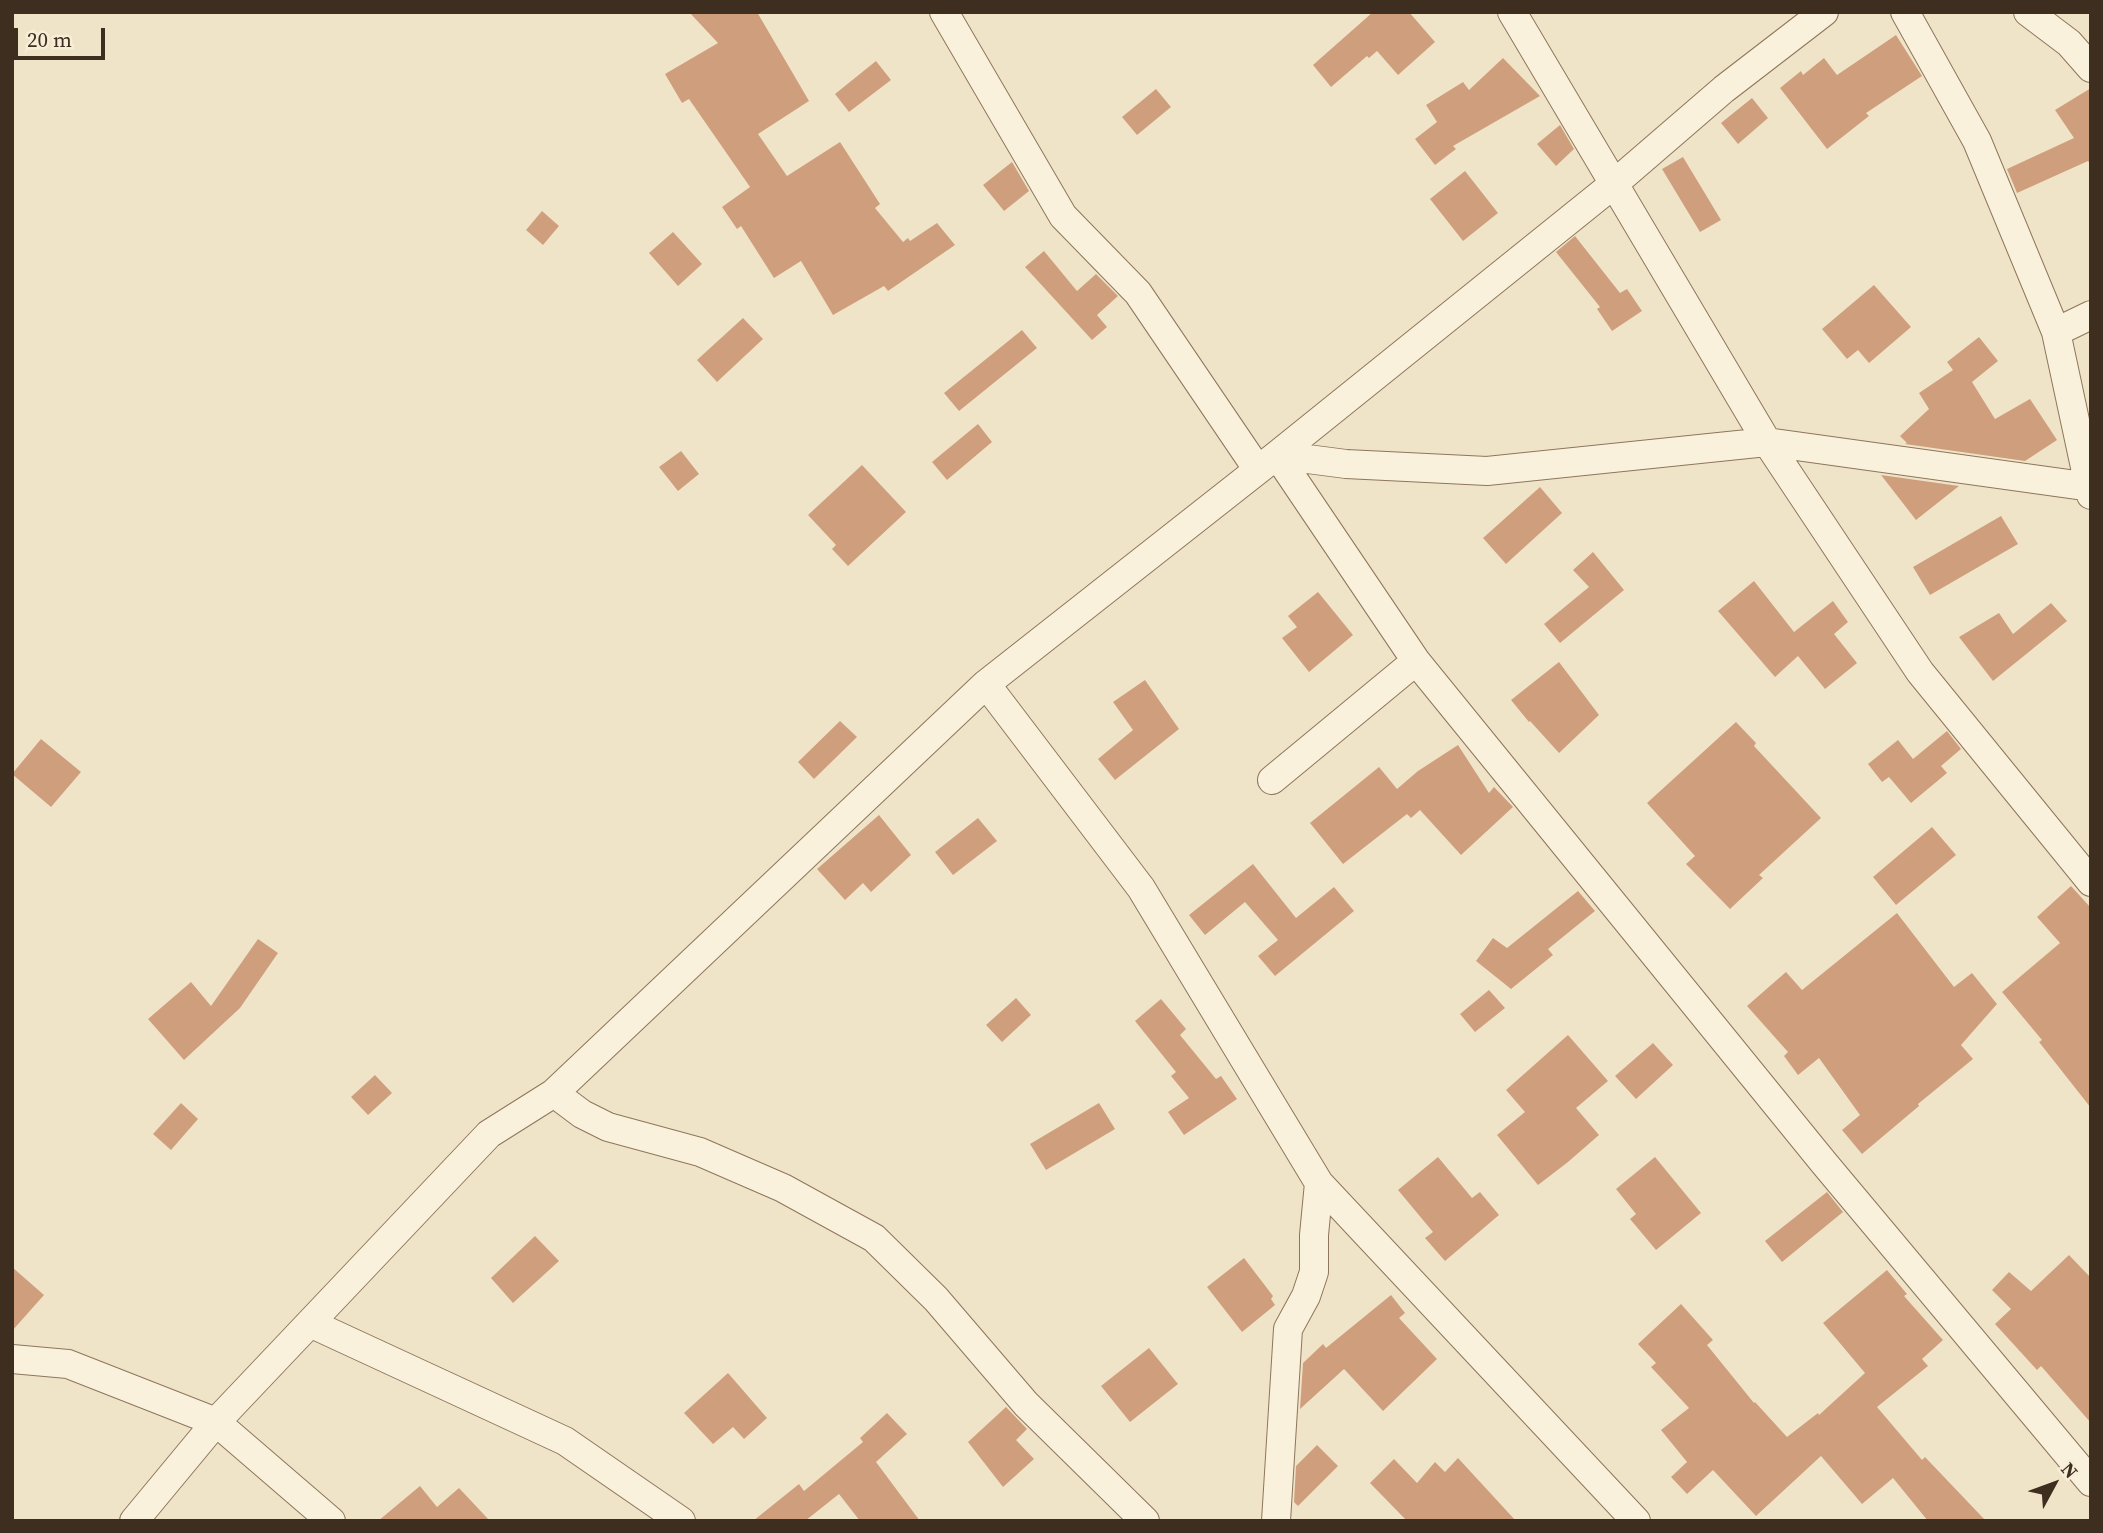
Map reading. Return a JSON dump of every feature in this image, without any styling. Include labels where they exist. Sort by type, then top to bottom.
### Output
[{"type":"street","points":[[944,12],[1063,216],[1138,293],[1193,376],[1268,462],[1416,661],[1824,1163],[2091,1482]]},
{"type":"street","points":[[1512,12],[1767,442],[1920,672],[2091,882]]},
{"type":"street","points":[[134,1521],[216,1422],[312,1324],[489,1134],[554,1093],[986,684],[1268,462],[1615,183],[1724,89],[1824,12]]},
{"type":"street","points":[[1268,462],[1487,471],[1767,442],[2090,490],[2056,332],[1977,141],[1905,12]]},
{"type":"street","points":[[2028,12],[2069,43],[2091,68]]},
{"type":"street","points":[[2056,332],[2091,315]]},
{"type":"street","points":[[1272,780],[1416,661]]},
{"type":"street","points":[[986,684],[1141,888],[1319,1182],[1636,1521]]},
{"type":"street","points":[[554,1093],[582,1114],[608,1127],[700,1152],[783,1188],[874,1238],[936,1299],[1026,1404],[1145,1521]]},
{"type":"street","points":[[1276,1521],[1288,1329],[1306,1296],[1314,1272],[1319,1182]]},
{"type":"street","points":[[312,1324],[565,1441],[681,1521]]},
{"type":"street","points":[[12,1359],[68,1364],[216,1422],[331,1521]]},
{"type":"building","points":[[689,12],[757,12],[809,101],[758,134],[787,176],[840,142],[880,204],[875,208],[903,242],[908,238],[910,241],[937,223],[955,245],[888,291],[884,286],[833,315],[801,261],[774,278],[741,226],[737,229],[722,207],[750,187],[689,99],[682,103],[665,74],[718,43]]},
{"type":"building","points":[[1373,12],[1409,12],[1435,42],[1398,75],[1377,51],[1369,58],[1367,56],[1331,87],[1313,65]]},
{"type":"building","points":[[1896,35],[1922,76],[1866,113],[1869,116],[1827,149],[1780,88],[1801,71],[1803,75],[1824,58],[1837,75]]},
{"type":"building","points":[[1503,58],[1540,96],[1453,146],[1456,149],[1435,165],[1415,139],[1437,122],[1426,105],[1463,82],[1469,90]]},
{"type":"building","points":[[876,61],[891,80],[849,112],[835,94]]},
{"type":"building","points":[[2091,88],[2091,164],[2088,161],[2017,193],[2007,169],[2074,138],[2055,110]]},
{"type":"building","points":[[1156,89],[1171,107],[1137,135],[1122,117]]},
{"type":"building","points":[[1752,98],[1768,118],[1738,144],[1721,123]]},
{"type":"building","points":[[1560,125],[1574,149],[1556,166],[1537,144]]},
{"type":"building","points":[[1683,157],[1721,220],[1700,232],[1662,169]]},
{"type":"building","points":[[1012,162],[1029,191],[1004,211],[983,185]]},
{"type":"building","points":[[1465,171],[1498,213],[1463,241],[1430,199]]},
{"type":"building","points":[[542,211],[559,226],[543,245],[526,230]]},
{"type":"building","points":[[673,232],[702,264],[678,286],[649,253]]},
{"type":"building","points":[[1575,236],[1620,293],[1627,289],[1642,311],[1612,331],[1597,309],[1600,307],[1556,252]]},
{"type":"building","points":[[1044,251],[1077,291],[1096,274],[1118,296],[1097,315],[1107,327],[1092,340],[1025,267]]},
{"type":"building","points":[[1874,285],[1911,327],[1869,363],[1858,350],[1847,359],[1822,329]]},
{"type":"building","points":[[743,318],[763,339],[717,382],[697,360]]},
{"type":"building","points":[[1022,330],[1037,348],[959,411],[944,393]]},
{"type":"building","points":[[1979,337],[1998,361],[1972,382],[1995,419],[2030,399],[2057,440],[2025,461],[1905,444],[1907,443],[1900,436],[1929,409],[1919,393],[1953,370],[1947,362]]},
{"type":"building","points":[[978,424],[992,442],[947,480],[932,462]]},
{"type":"building","points":[[681,451],[699,474],[678,491],[659,467]]},
{"type":"building","points":[[862,465],[906,512],[848,566],[832,549],[836,545],[808,515]]},
{"type":"building","points":[[1881,475],[1959,486],[1916,520]]},
{"type":"building","points":[[1540,487],[1562,513],[1506,564],[1483,538]]},
{"type":"building","points":[[2001,516],[2018,544],[1930,595],[1913,567]]},
{"type":"building","points":[[1593,552],[1624,590],[1560,643],[1544,624],[1589,587],[1573,570]]},
{"type":"building","points":[[1754,581],[1794,632],[1833,601],[1848,622],[1834,634],[1857,663],[1825,689],[1798,656],[1775,677],[1718,611]]},
{"type":"building","points":[[1318,592],[1353,635],[1309,672],[1282,638],[1297,627],[1288,616]]},
{"type":"building","points":[[2051,603],[2067,621],[1993,681],[1959,637],[1999,613],[2013,634]]},
{"type":"building","points":[[1559,662],[1599,715],[1559,753],[1511,700]]},
{"type":"building","points":[[1145,680],[1179,729],[1115,780],[1098,759],[1133,730],[1113,702]]},
{"type":"building","points":[[840,721],[857,737],[814,779],[798,762]]},
{"type":"building","points":[[1736,722],[1756,743],[1754,746],[1821,818],[1759,875],[1763,878],[1730,909],[1686,864],[1695,856],[1647,803]]},
{"type":"building","points":[[1947,731],[1961,749],[1941,766],[1947,773],[1911,803],[1889,777],[1882,782],[1868,764],[1898,740],[1913,759]]},
{"type":"building","points":[[41,739],[81,772],[51,807],[12,774]]},
{"type":"building","points":[[1458,745],[1489,793],[1494,787],[1513,807],[1461,855],[1420,810],[1411,818],[1407,814],[1343,864],[1310,823],[1379,767],[1397,789],[1418,771]]},
{"type":"building","points":[[879,815],[911,855],[871,892],[863,883],[845,900],[817,869]]},
{"type":"building","points":[[978,818],[997,841],[953,875],[935,852]]},
{"type":"building","points":[[1932,827],[1956,855],[1896,905],[1873,877]]},
{"type":"building","points":[[1253,864],[1296,918],[1334,887],[1354,911],[1275,976],[1258,956],[1278,940],[1245,902],[1205,935],[1189,915]]},
{"type":"building","points":[[2071,886],[2091,908],[2091,1108],[2039,1042],[2042,1040],[2002,992],[2060,943],[2037,917]]},
{"type":"building","points":[[1578,891],[1595,911],[1548,949],[1553,955],[1511,989],[1476,961],[1493,938],[1507,948]]},
{"type":"building","points":[[1897,913],[1954,987],[1972,973],[1997,1004],[1961,1045],[1973,1059],[1862,1154],[1842,1130],[1860,1115],[1819,1058],[1798,1075],[1784,1056],[1788,1052],[1747,1006],[1786,972],[1802,990]]},
{"type":"building","points":[[258,939],[278,953],[240,1008],[184,1060],[148,1019],[191,982],[211,1006]]},
{"type":"building","points":[[1489,990],[1505,1008],[1475,1032],[1460,1014]]},
{"type":"building","points":[[1016,998],[1031,1015],[1002,1042],[986,1025]]},
{"type":"building","points":[[1161,999],[1186,1029],[1180,1035],[1216,1079],[1221,1076],[1237,1099],[1184,1135],[1168,1112],[1189,1098],[1171,1076],[1176,1072],[1135,1021]]},
{"type":"building","points":[[1568,1035],[1608,1081],[1576,1108],[1599,1135],[1538,1185],[1497,1135],[1525,1112],[1506,1090]]},
{"type":"building","points":[[1653,1043],[1673,1065],[1636,1099],[1615,1076]]},
{"type":"building","points":[[375,1075],[392,1093],[368,1115],[351,1097]]},
{"type":"building","points":[[181,1103],[198,1119],[171,1150],[153,1134]]},
{"type":"building","points":[[1099,1103],[1115,1129],[1046,1170],[1030,1144]]},
{"type":"building","points":[[1438,1157],[1472,1198],[1480,1192],[1499,1215],[1445,1261],[1425,1238],[1433,1232],[1398,1190]]},
{"type":"building","points":[[1655,1157],[1701,1213],[1656,1250],[1630,1219],[1636,1214],[1616,1189]]},
{"type":"building","points":[[1827,1192],[1843,1212],[1782,1262],[1765,1241]]},
{"type":"building","points":[[535,1236],[559,1261],[513,1303],[491,1278]]},
{"type":"building","points":[[2069,1255],[2091,1278],[2091,1423],[2041,1366],[2037,1370],[1995,1324],[2011,1309],[1992,1290],[2009,1272],[2031,1291]]},
{"type":"building","points":[[1244,1258],[1273,1296],[1271,1299],[1275,1305],[1242,1332],[1207,1287]]},
{"type":"building","points":[[12,1267],[44,1295],[12,1331]]},
{"type":"building","points":[[1887,1270],[1907,1294],[1904,1296],[1943,1340],[1922,1359],[1928,1366],[1877,1407],[1922,1460],[1925,1457],[1986,1521],[1928,1521],[1893,1478],[1862,1504],[1821,1456],[1756,1516],[1713,1470],[1687,1494],[1671,1477],[1687,1462],[1661,1430],[1689,1408],[1651,1367],[1656,1363],[1638,1344],[1681,1304],[1713,1340],[1707,1345],[1754,1403],[1787,1437],[1818,1413],[1819,1415],[1865,1373],[1823,1323]]},
{"type":"building","points":[[1391,1295],[1405,1313],[1399,1318],[1437,1359],[1383,1411],[1344,1369],[1300,1409],[1303,1363],[1323,1344],[1326,1348]]},
{"type":"building","points":[[1149,1348],[1178,1384],[1130,1422],[1101,1386]]},
{"type":"building","points":[[728,1373],[767,1418],[744,1439],[733,1427],[713,1444],[684,1413]]},
{"type":"building","points":[[1006,1407],[1027,1429],[1016,1440],[1034,1459],[1003,1487],[968,1442]]},
{"type":"building","points":[[887,1413],[907,1434],[876,1462],[920,1521],[860,1521],[839,1494],[805,1521],[753,1521],[799,1484],[804,1491],[863,1442],[860,1438]]},
{"type":"building","points":[[1317,1445],[1338,1466],[1298,1506],[1294,1502],[1296,1466]]},
{"type":"building","points":[[1458,1458],[1516,1521],[1407,1521],[1370,1483],[1394,1459],[1417,1483],[1435,1462],[1445,1472]]},
{"type":"building","points":[[420,1486],[437,1507],[459,1488],[490,1521],[378,1521]]}]
